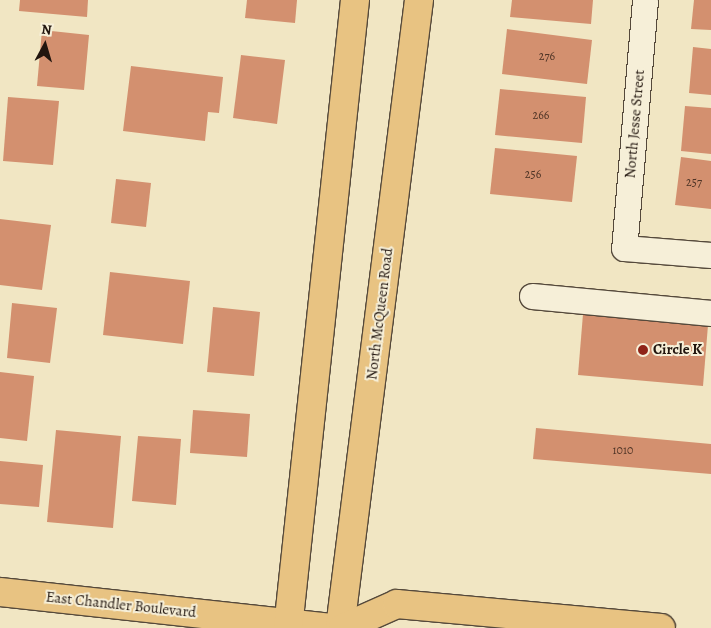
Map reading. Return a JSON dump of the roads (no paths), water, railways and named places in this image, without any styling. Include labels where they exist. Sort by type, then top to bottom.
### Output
[{"type":"main road","points":[[288,626],[355,0]]},
{"type":"main road","name":"North McQueen Road","points":[[341,628],[419,0]]},
{"type":"main road","name":"East Chandler Boulevard","points":[[0,592],[288,626],[331,628]]},
{"type":"main road","points":[[341,628],[397,604],[661,628]]},
{"type":"street","name":"North Jesse Street","points":[[645,0],[624,248],[711,255]]},
{"type":"street","points":[[532,296],[711,313]]},
{"type":"place","name":"Circle K","points":[[643,350]]}]
